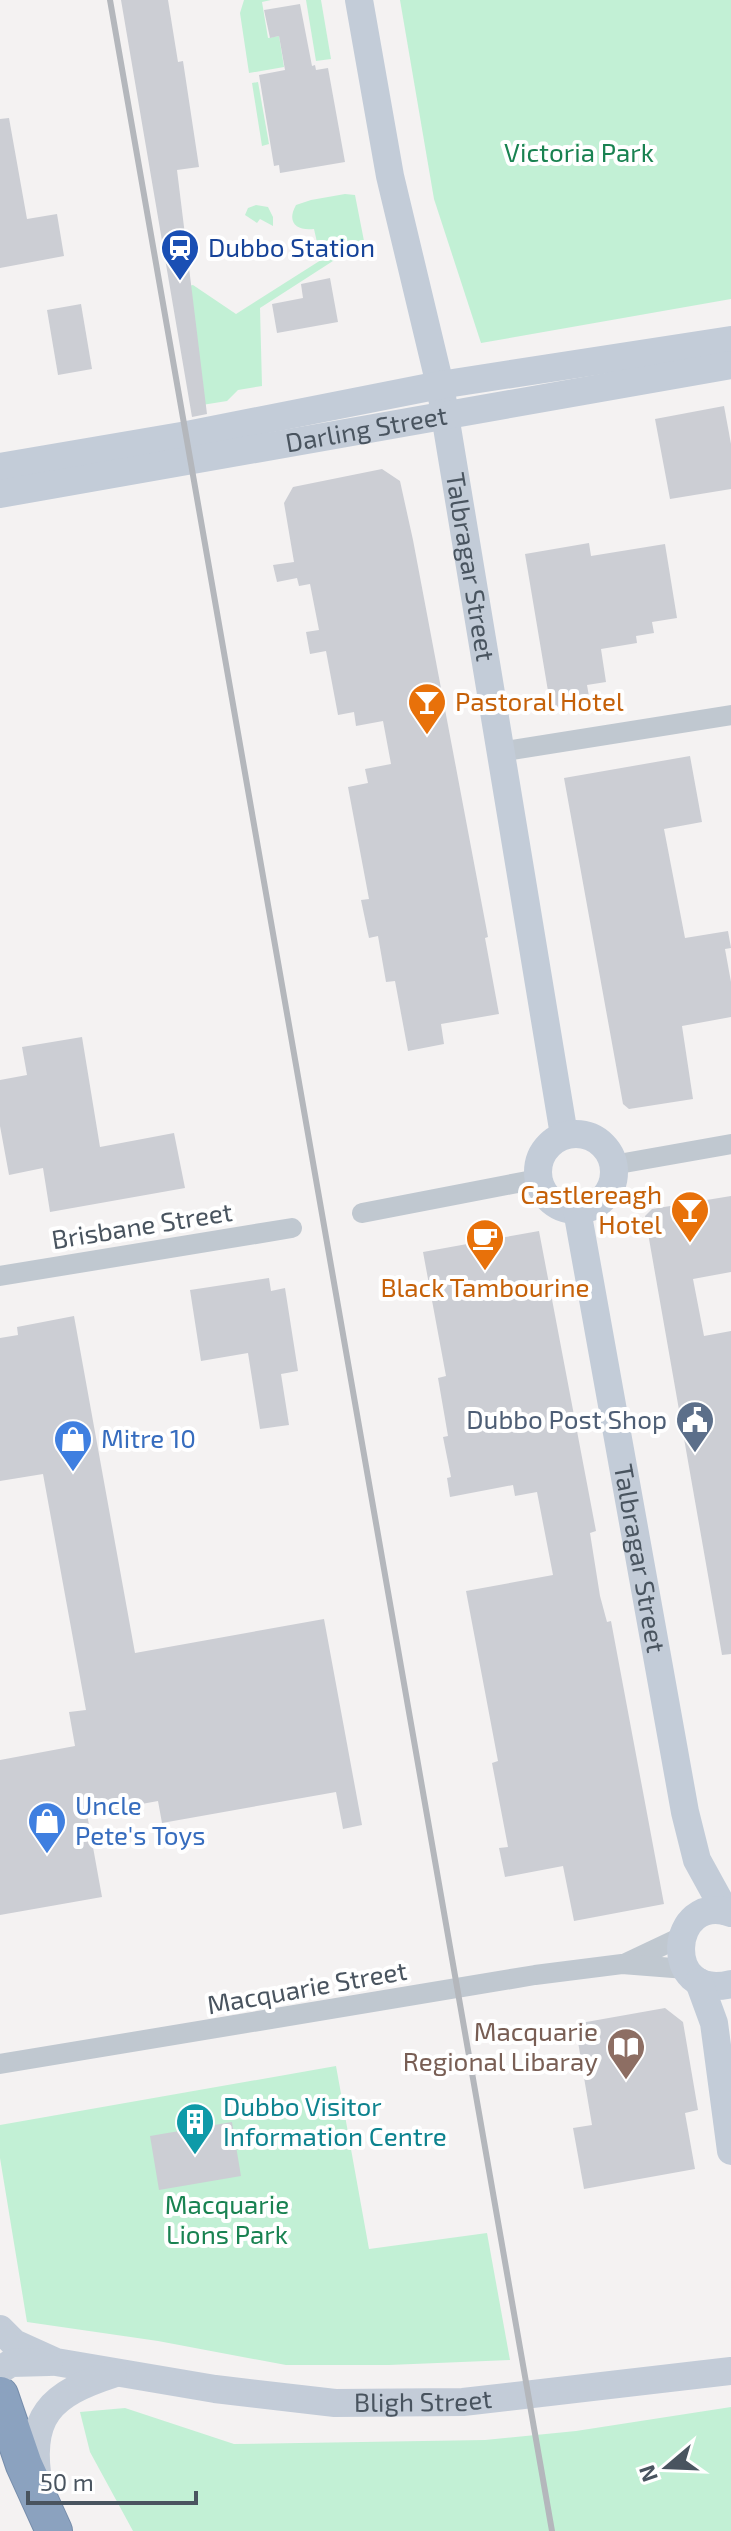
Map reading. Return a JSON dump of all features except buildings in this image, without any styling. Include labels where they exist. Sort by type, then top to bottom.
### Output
[{"type":"highway","points":[[0,2395],[24,2465],[50,2524]]},
{"type":"street","name":"Talbragar Street","points":[[359,0],[390,176],[440,385],[564,1135]]},
{"type":"street","name":"Darling Street","points":[[0,467],[187,435],[440,385],[731,340]]},
{"type":"street","name":"Darling Street","points":[[0,494],[731,365]]},
{"type":"street","points":[[500,752],[731,715]]},
{"type":"street","points":[[564,1135],[595,1139],[610,1155],[613,1178],[609,1190],[601,1201],[590,1207],[566,1209],[548,1198],[538,1179],[537,1170],[543,1152],[564,1135]]},
{"type":"street","points":[[613,1165],[731,1144]]},
{"type":"street","points":[[362,1213],[538,1179]]},
{"type":"street","name":"Talbragar Street","points":[[577,1210],[685,1812],[697,1860],[728,1912]]},
{"type":"street","name":"Brisbane Street","points":[[0,1276],[292,1228]]},
{"type":"street","name":"Talbragar Street","points":[[692,1975],[681,1959],[697,1860]]},
{"type":"street","points":[[688,1928],[704,1913],[728,1912]]},
{"type":"street","name":"Macquarie Street","points":[[622,1964],[688,1928]]},
{"type":"street","name":"Macquarie Street","points":[[0,2064],[503,1980],[622,1964],[692,1975]]},
{"type":"street","points":[[692,1975],[719,1986],[731,1984]]},
{"type":"street","points":[[692,1975],[714,2023],[731,2151]]},
{"type":"street","name":"Bligh Street","points":[[0,2329],[22,2348],[56,2362],[114,2374],[335,2403],[463,2402],[731,2371]]},
{"type":"street","name":"Bligh Street","points":[[0,2370],[11,2363],[56,2362]]},
{"type":"street","name":"Bligh Street","points":[[50,2524],[36,2469],[40,2427],[44,2417],[65,2393],[81,2384],[114,2374]]},
{"type":"green space","points":[[244,0],[271,0],[262,2],[268,38],[279,36],[284,67],[249,73],[240,13]]},
{"type":"green space","points":[[306,0],[321,0],[331,59],[316,61]]},
{"type":"green space","name":"Victoria Park","points":[[400,0],[731,0],[731,299],[481,343],[434,199]]},
{"type":"green space","points":[[258,82],[269,144],[262,146],[252,83]]},
{"type":"green space","points":[[345,194],[355,195],[364,241],[260,308],[262,386],[238,390],[227,401],[202,405],[188,286],[193,285],[236,314],[321,260],[314,229],[303,229],[293,221],[296,205]]},
{"type":"green space","points":[[256,205],[268,207],[273,226],[260,219],[257,223],[245,215],[248,208]]},
{"type":"green space","name":"Macquarie Lions Park","points":[[336,2066],[369,2249],[487,2233],[510,2360],[286,2365],[158,2341],[27,2322],[0,2158],[0,2125]]},
{"type":"green space","points":[[731,2407],[731,2531],[133,2531],[90,2452],[80,2412],[125,2408],[234,2444],[485,2440],[576,2431]]},
{"type":"railway","points":[[110,0],[552,2531]]},
{"type":"place","name":"Dubbo Station","points":[[180,282]]},
{"type":"place","name":"Pastoral Hotel","points":[[427,736]]},
{"type":"place","name":"Castlereagh Hotel","points":[[690,1244]]},
{"type":"place","name":"Black Tambourine","points":[[485,1272]]},
{"type":"place","name":"Dubbo Post Shop","points":[[695,1454]]},
{"type":"place","name":"Mitre 10","points":[[73,1473]]},
{"type":"place","name":"Uncle Pete's Toys","points":[[47,1855]]},
{"type":"place","name":"Macquarie Regional Libaray","points":[[626,2081]]},
{"type":"place","name":"Dubbo Visitor Information Centre","points":[[195,2156]]}]
